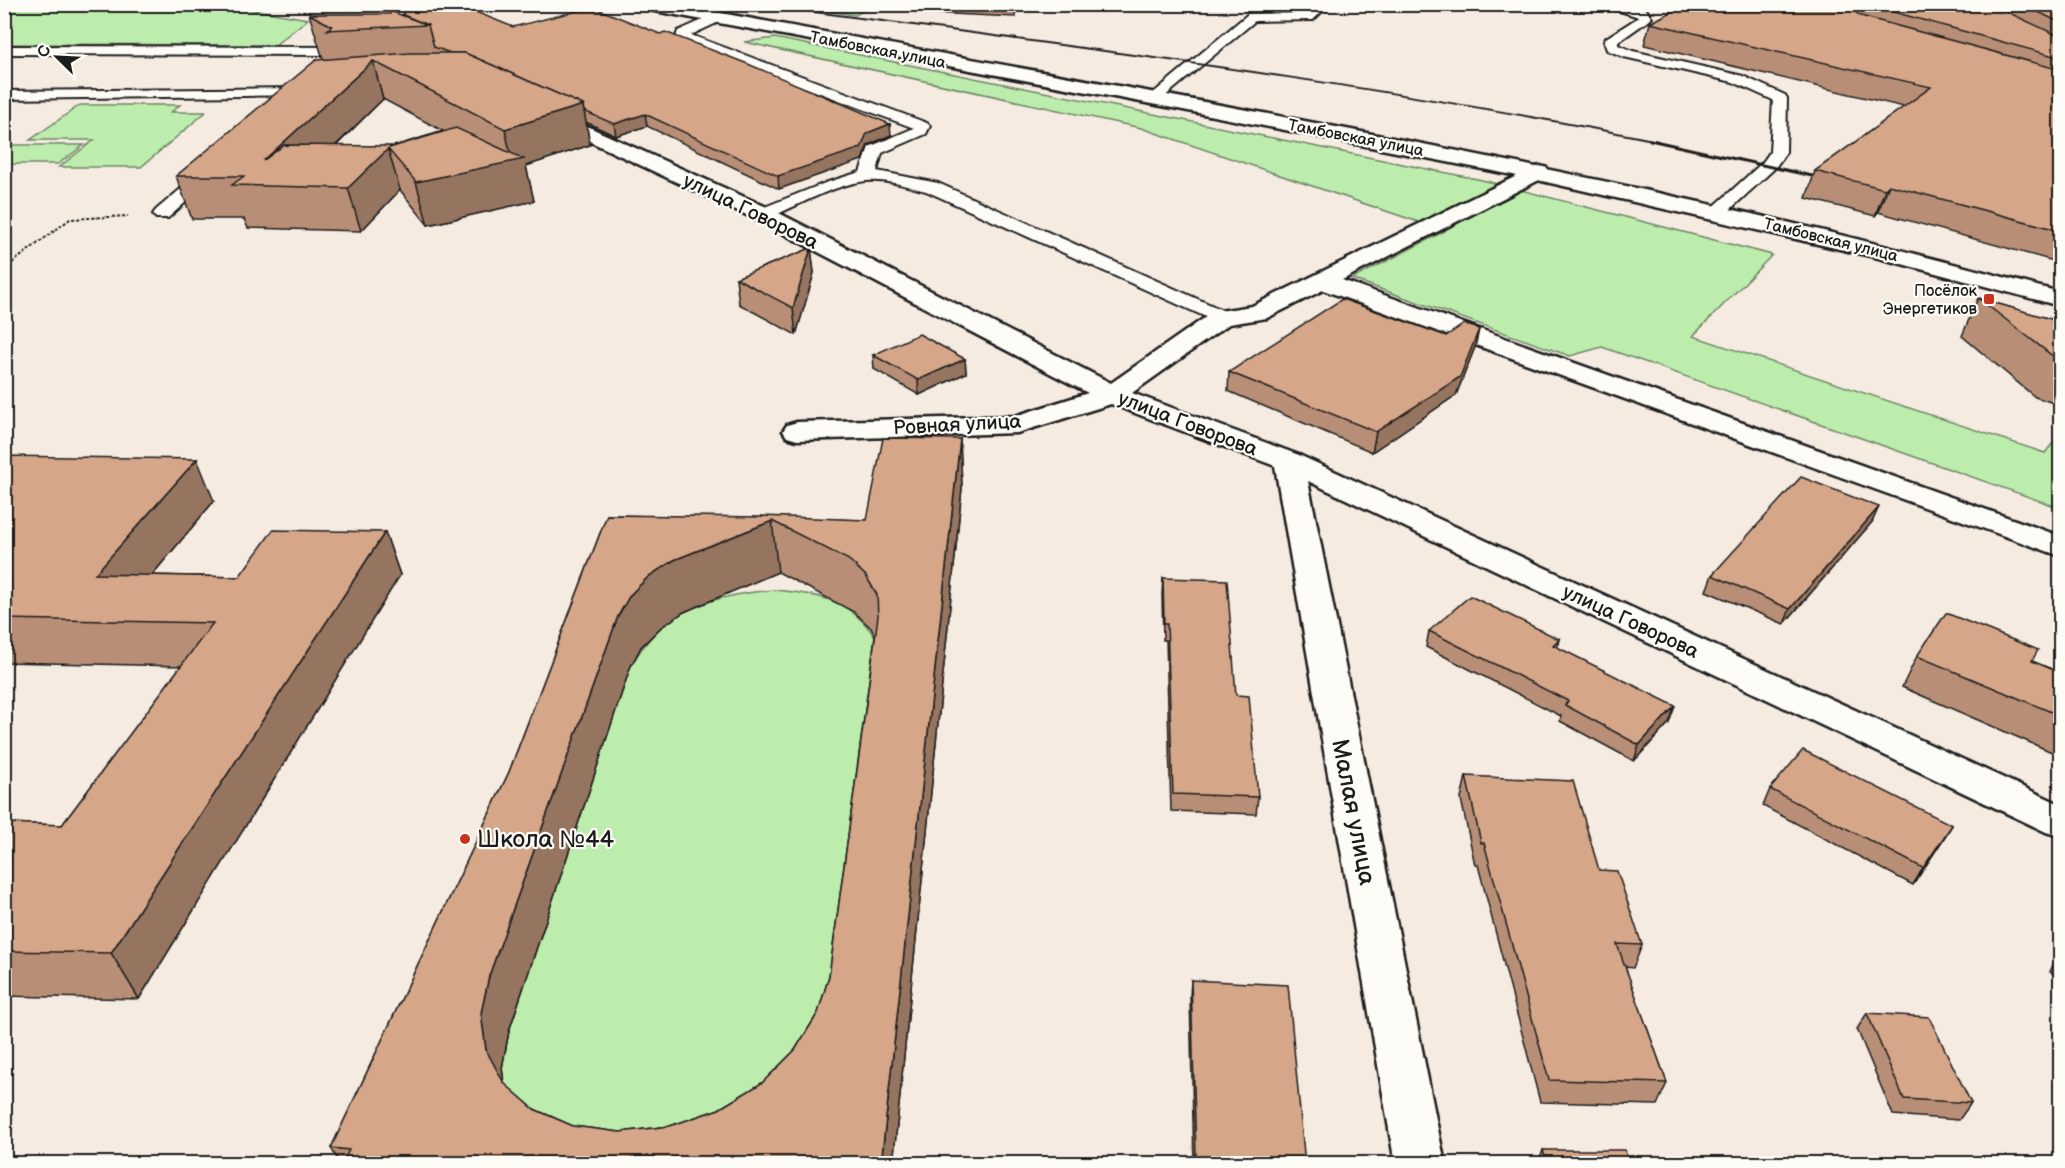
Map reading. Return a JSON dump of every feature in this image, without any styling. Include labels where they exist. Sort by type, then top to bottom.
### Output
[{"type":"street","name":"Тамбовская улица","points":[[644,4],[1540,172],[1718,211],[1904,256],[2061,299]]},
{"type":"street","points":[[336,27],[374,47]]},
{"type":"street","name":"улица Говорова","points":[[524,104],[762,214],[1112,395],[1289,460],[2061,821]]},
{"type":"street","points":[[1222,317],[1258,313],[1540,172]]},
{"type":"street","points":[[1324,282],[2061,547]]},
{"type":"street","name":"Ровная улица","points":[[797,431],[1017,424],[1112,395],[1222,317]]},
{"type":"street","name":"Малая улица","points":[[1289,460],[1420,1164]]},
{"type":"lane","points":[[1152,100],[1252,17],[1309,17],[1324,4]]},
{"type":"lane","points":[[1603,4],[1642,12],[1646,18],[1611,41],[1612,48],[1738,79],[1780,98],[1778,152],[1769,165],[1718,211]]},
{"type":"lane","points":[[1959,4],[1998,11],[2061,9]]},
{"type":"lane","points":[[716,18],[682,34],[683,37],[922,126],[921,131],[875,150],[867,176]]},
{"type":"lane","points":[[4,50],[374,47]]},
{"type":"lane","points":[[4,94],[324,91]]},
{"type":"lane","points":[[283,108],[300,93]]},
{"type":"lane","points":[[162,214],[222,161]]},
{"type":"lane","points":[[762,214],[851,179],[867,176],[904,180],[932,187],[1222,317]]},
{"type":"path","points":[[4,269],[70,219],[162,214]]},
{"type":"green space","points":[[224,5],[308,19],[275,45],[5,44],[5,6]]},
{"type":"green space","points":[[788,5],[876,5],[855,15]]},
{"type":"green space","points":[[775,38],[1482,180],[1772,255],[1693,336],[2045,453],[2060,434],[2060,508],[1602,347],[1570,356],[1352,279],[1445,231],[1141,128],[744,42]]},
{"type":"green space","points":[[80,105],[180,105],[171,112],[206,112],[141,167],[59,167],[94,140],[30,140]]},
{"type":"green space","points":[[5,145],[84,145],[58,164],[5,164]]},
{"type":"green space","points":[[774,590],[808,594],[836,603],[861,619],[881,647],[837,1031],[804,1104],[556,1163],[507,1104],[502,1068],[509,1031],[630,668],[642,648],[656,632],[672,619],[690,609],[730,596]]},
{"type":"building","points":[[404,4],[456,4],[513,27],[593,7],[660,34],[665,32],[748,64],[890,124],[867,133],[861,148],[778,176],[645,114],[614,124],[584,111],[583,105],[465,53],[450,53],[434,47],[428,25],[403,15]]},
{"type":"building","points":[[1687,4],[1843,4],[1861,16],[2061,70],[2061,231],[1889,185],[1885,189],[1815,171],[1931,87],[1650,23]]},
{"type":"building","points":[[1870,4],[2003,4],[2005,11],[2061,37],[2061,58],[1872,6]]},
{"type":"building","points":[[2022,4],[2061,4],[2061,23]]},
{"type":"building","points":[[390,11],[428,25],[327,30],[332,26],[309,14],[390,14]]},
{"type":"building","points":[[410,53],[465,53],[583,105],[505,129],[373,61],[263,161],[284,145],[391,146],[389,148],[456,128],[524,159],[416,182],[388,149],[348,188],[232,185],[244,176],[176,176],[316,60]]},
{"type":"building","points":[[811,248],[793,308],[736,278]]},
{"type":"building","points":[[1978,298],[2061,322],[2061,359],[2054,357]]},
{"type":"building","points":[[1342,299],[1446,336],[1464,324],[1479,329],[1460,377],[1376,432],[1229,372]]},
{"type":"building","points":[[919,334],[965,359],[918,380],[873,355]]},
{"type":"building","points":[[883,438],[960,439],[881,1164],[494,1164],[463,1160],[462,1164],[342,1164],[349,1150],[331,1148],[509,772],[607,515],[763,517],[761,516],[867,520]],"holes":[[[772,521],[849,560],[866,576],[877,595],[878,616],[829,976],[818,1013],[795,1050],[762,1083],[719,1109],[670,1126],[620,1132],[573,1126],[534,1109],[504,1083],[486,1050],[481,1013],[489,976],[618,616],[630,595],[649,576],[674,560]]]},
{"type":"building","points":[[4,456],[197,459],[95,574],[239,577],[273,530],[385,532],[111,953],[4,951],[4,823],[62,825],[213,623],[4,619]]},
{"type":"building","points":[[1801,477],[1879,507],[1790,609],[1712,575]]},
{"type":"building","points":[[1163,578],[1227,580],[1236,695],[1249,696],[1258,797],[1173,794],[1167,624],[1164,624]]},
{"type":"building","points":[[1470,596],[1559,639],[1553,645],[1675,706],[1639,745],[1565,705],[1568,701],[1429,631]]},
{"type":"building","points":[[1946,613],[2038,650],[2032,661],[2061,673],[2061,716],[1917,656]]},
{"type":"building","points":[[1803,750],[1952,825],[1923,868],[1770,789]]},
{"type":"building","points":[[1466,776],[1573,781],[1599,870],[1617,871],[1642,945],[1617,944],[1667,1083],[1549,1080],[1484,843],[1481,843]]},
{"type":"building","points":[[1191,980],[1288,985],[1305,1164],[1196,1158]]},
{"type":"building","points":[[1867,1013],[1929,1017],[1971,1103],[1904,1099]]},
{"type":"building","points":[[1543,1150],[1625,1150],[1629,1164],[1547,1164]]},
{"type":"railway","points":[[756,4],[1321,82],[1658,141]]},
{"type":"railway","points":[[1650,140],[1830,180]]},
{"type":"place","name":"Посёлок Энергетиков","points":[[1989,299]]},
{"type":"place","name":"Школа №44","points":[[465,839]]}]
